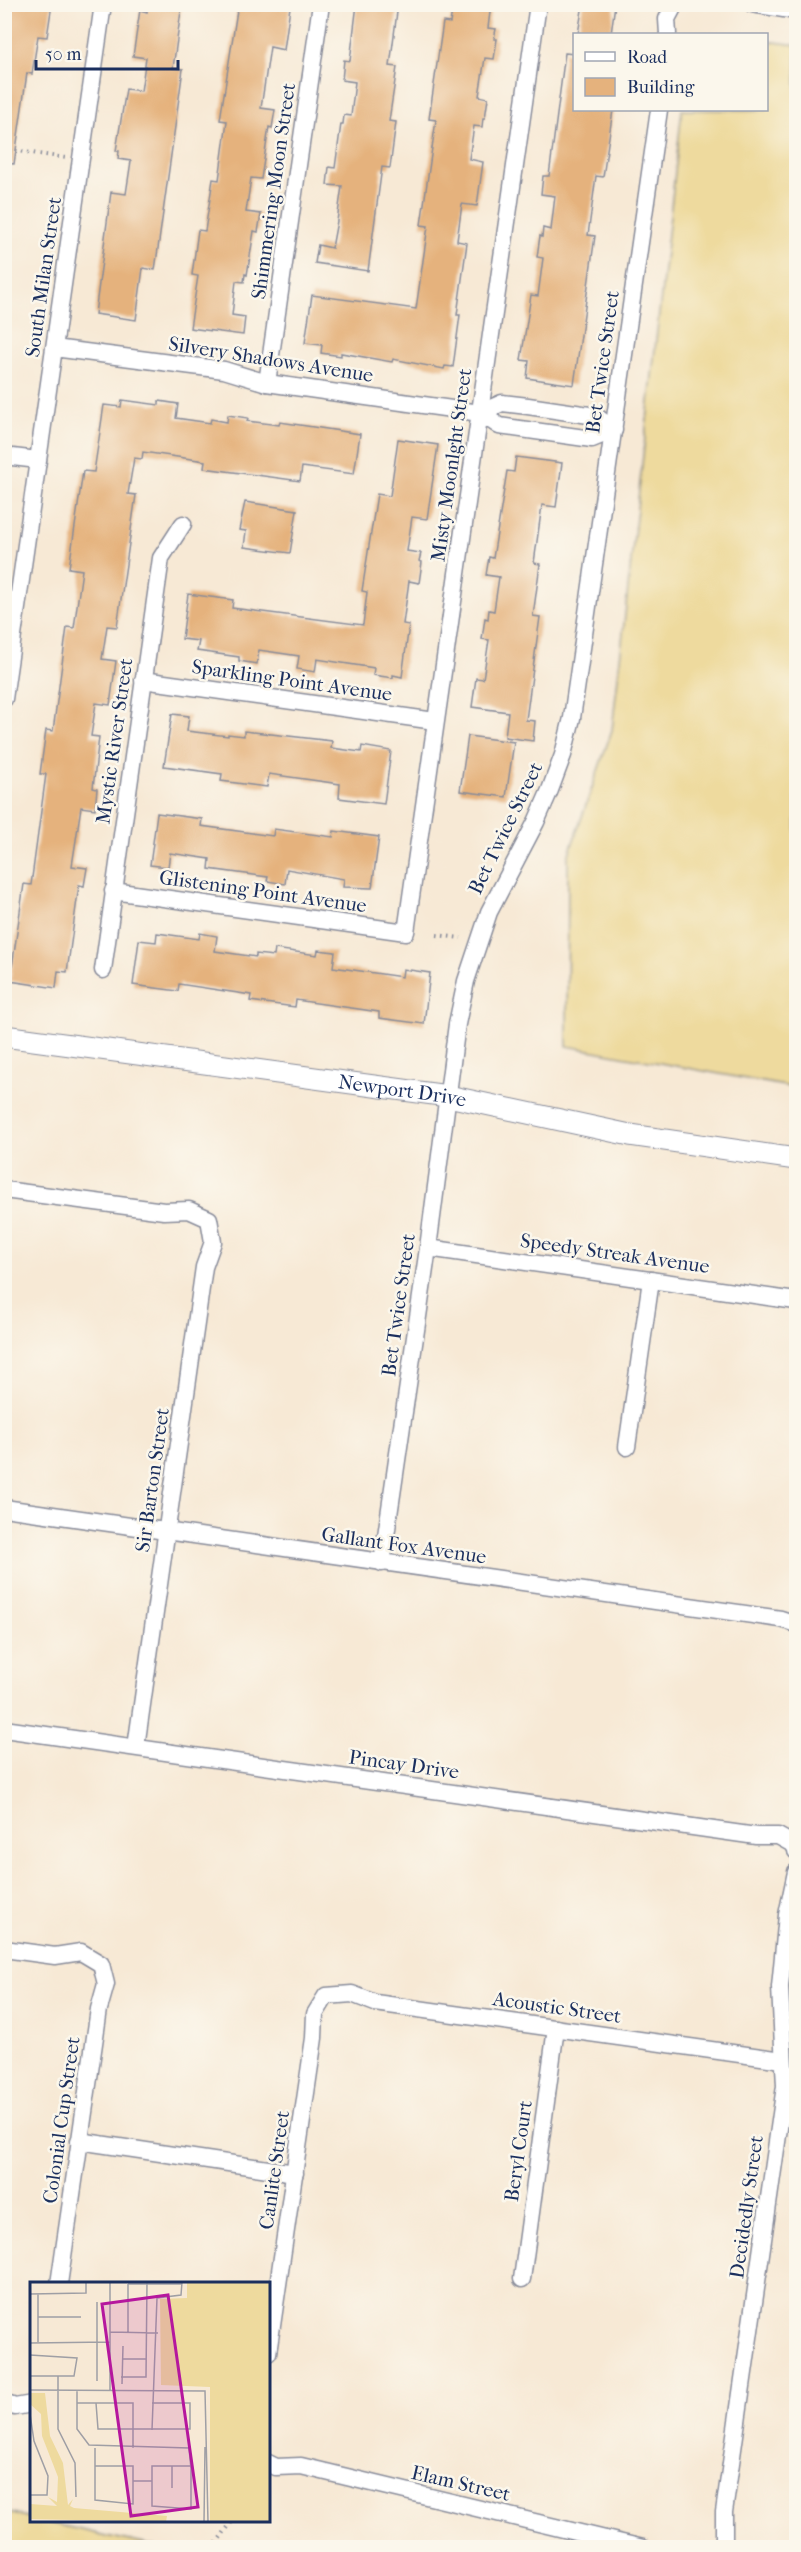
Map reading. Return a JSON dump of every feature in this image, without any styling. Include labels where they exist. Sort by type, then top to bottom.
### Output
[{"type":"street","name":"South Milan Street","points":[[4,699],[103,4]]},
{"type":"street","name":"Shimmering Moon Street","points":[[267,383],[321,4]]},
{"type":"street","name":"Misty Moonlght Street","points":[[406,932],[538,4]]},
{"type":"street","points":[[668,33],[667,19],[675,4]]},
{"type":"street","points":[[752,4],[796,11]]},
{"type":"street","name":"Bet Twice Street","points":[[382,1563],[428,1248],[457,1024],[466,981],[477,944],[499,892],[536,822],[563,755],[579,680],[659,111]]},
{"type":"street","name":"Silvery Shadows Avenue","points":[[54,348],[224,370],[267,383],[480,413],[499,426],[592,440],[614,430],[596,416],[528,406],[502,404],[480,413]]},
{"type":"street","points":[[4,456],[38,460]]},
{"type":"street","name":"Mystic River Street","points":[[103,970],[161,558],[183,524]]},
{"type":"street","name":"Sparkling Point Avenue","points":[[143,680],[435,721]]},
{"type":"street","name":"Glistening Point Avenue","points":[[113,891],[406,932]]},
{"type":"street","name":"Newport Drive","points":[[4,1036],[448,1096],[630,1135],[796,1159]]},
{"type":"street","name":"Sir Barton Street","points":[[4,1190],[164,1211],[189,1209],[209,1219],[213,1242],[204,1267],[136,1747]]},
{"type":"street","name":"Speedy Streak Avenue","points":[[428,1248],[796,1301]]},
{"type":"street","points":[[627,1447],[651,1280]]},
{"type":"street","name":"Gallant Fox Avenue","points":[[4,1508],[781,1619],[796,1624]]},
{"type":"street","name":"Pincay Drive","points":[[4,1728],[756,1836],[778,1836],[796,1846]]},
{"type":"street","points":[[796,1846],[796,1851]]},
{"type":"street","name":"Decidedly Street","points":[[721,2547],[724,2538],[724,2512],[785,2086],[780,1987],[783,1950],[796,1872]]},
{"type":"street","name":"Colonial Cup Street","points":[[4,1949],[55,1956],[81,1952],[101,1964],[106,1984],[99,2009],[59,2282]]},
{"type":"street","name":"Acoustic Street","points":[[326,1996],[352,1994],[375,2003],[783,2060]]},
{"type":"street","name":"Canlite Street","points":[[270,2340],[295,2173],[315,2014],[326,1996]]},
{"type":"street","name":"Beryl Court","points":[[522,2279],[556,2028]]},
{"type":"street","points":[[79,2141],[295,2173]]},
{"type":"street","points":[[4,2403],[15,2407],[30,2404]]},
{"type":"street","name":"Elam Street","points":[[270,2464],[276,2467],[301,2466],[643,2547]]},
{"type":"path","points":[[4,149],[81,160]]},
{"type":"path","points":[[437,935],[461,938]]},
{"type":"path","points":[[213,2547],[232,2522]]},
{"type":"path","points":[[4,2543],[24,2547]]},
{"type":"sand","points":[[768,41],[796,45],[796,1088],[567,1046],[568,857],[612,730],[682,111],[768,111]]},
{"type":"sand","points":[[4,2512],[30,2518],[30,2522],[45,2522],[156,2547],[5,2547]]},
{"type":"building","points":[[4,4],[52,4],[47,37],[38,36],[32,74],[27,73],[14,164],[4,163]]},
{"type":"building","points":[[148,4],[182,4],[173,68],[183,69],[155,270],[143,268],[136,320],[95,314],[111,192],[126,194],[131,161],[118,159],[119,151],[116,151],[126,89],[141,91],[146,58],[133,56],[140,10],[147,12]]},
{"type":"building","points":[[238,4],[275,4],[290,7],[284,50],[270,47],[261,108],[275,110],[272,128],[269,127],[261,179],[251,178],[246,212],[261,214],[258,232],[254,231],[244,282],[236,281],[232,315],[245,317],[243,335],[190,328],[198,276],[192,275],[198,230],[205,231],[213,179],[219,180],[227,121],[220,120]]},
{"type":"building","points":[[357,4],[398,4],[390,66],[397,67],[389,121],[396,122],[390,168],[382,167],[368,271],[315,263],[318,245],[332,248],[337,221],[342,186],[327,185],[329,167],[335,168],[344,115],[351,116],[355,82],[342,80],[344,60],[350,61]]},
{"type":"building","points":[[453,4],[491,4],[488,28],[496,29],[494,39],[497,39],[494,59],[485,58],[479,96],[488,98],[485,118],[483,118],[482,127],[474,126],[469,159],[483,162],[477,206],[462,204],[457,241],[467,243],[457,315],[460,315],[453,367],[445,366],[444,369],[393,359],[392,362],[341,353],[341,356],[321,353],[322,345],[305,343],[312,295],[416,309],[428,226],[421,225],[436,120],[429,119],[443,22],[450,23]]},
{"type":"building","points":[[583,4],[615,4],[611,33],[578,33]]},
{"type":"building","points":[[565,53],[573,54],[573,111],[613,111],[603,177],[596,176],[588,235],[595,236],[574,385],[527,378],[529,361],[521,360],[531,295],[538,296],[543,258],[537,257],[540,236],[542,237],[543,228],[551,230],[555,196],[541,194],[543,176],[549,176]]},
{"type":"building","points":[[122,400],[159,405],[159,401],[178,404],[176,418],[210,423],[211,419],[227,422],[228,415],[248,418],[247,421],[279,425],[280,422],[360,434],[354,474],[302,467],[300,481],[204,468],[205,461],[143,452],[142,459],[134,458],[128,494],[136,495],[117,627],[107,626],[102,659],[116,661],[110,705],[96,703],[91,736],[99,737],[93,788],[97,789],[95,809],[81,807],[72,866],[87,868],[84,886],[79,885],[67,972],[58,971],[56,988],[10,981],[24,884],[31,885],[46,774],[40,774],[46,730],[53,731],[67,627],[74,628],[82,570],[69,568],[83,471],[94,472],[104,405],[121,407]]},
{"type":"building","points":[[398,439],[438,445],[427,519],[412,517],[407,551],[421,553],[419,561],[422,562],[419,583],[409,581],[403,624],[409,625],[402,677],[373,675],[374,668],[317,659],[315,672],[297,669],[299,656],[259,650],[257,664],[239,661],[239,657],[197,651],[199,641],[182,639],[188,594],[233,600],[232,608],[363,625],[367,592],[362,591],[377,494],[390,496]]},
{"type":"building","points":[[516,457],[562,463],[556,507],[542,505],[534,563],[540,564],[533,616],[540,617],[526,720],[535,721],[533,741],[505,737],[508,712],[472,707],[476,678],[483,679],[489,640],[482,639],[485,618],[488,619],[489,610],[494,611],[499,577],[486,575],[489,557],[493,558],[507,471],[514,472]]},
{"type":"building","points":[[245,502],[297,510],[290,553],[244,547],[246,531],[239,530]]},
{"type":"building","points":[[172,714],[189,716],[187,731],[244,736],[244,731],[332,741],[331,748],[361,752],[362,746],[391,751],[384,804],[339,798],[340,784],[269,774],[267,787],[221,781],[222,774],[164,766]]},
{"type":"building","points":[[468,736],[514,742],[506,797],[460,791]]},
{"type":"building","points":[[157,813],[202,819],[201,826],[273,836],[274,829],[333,837],[334,831],[379,837],[372,888],[343,887],[344,879],[287,869],[285,884],[267,881],[268,877],[209,869],[210,859],[170,853],[168,867],[150,865]]},
{"type":"building","points":[[157,933],[199,939],[200,933],[217,936],[215,951],[256,957],[256,954],[274,956],[275,949],[317,955],[318,950],[335,952],[333,967],[402,977],[403,969],[430,973],[424,1024],[379,1018],[379,1012],[296,1000],[295,1007],[250,1001],[251,995],[179,984],[178,991],[133,985],[139,940],[156,942]]}]
